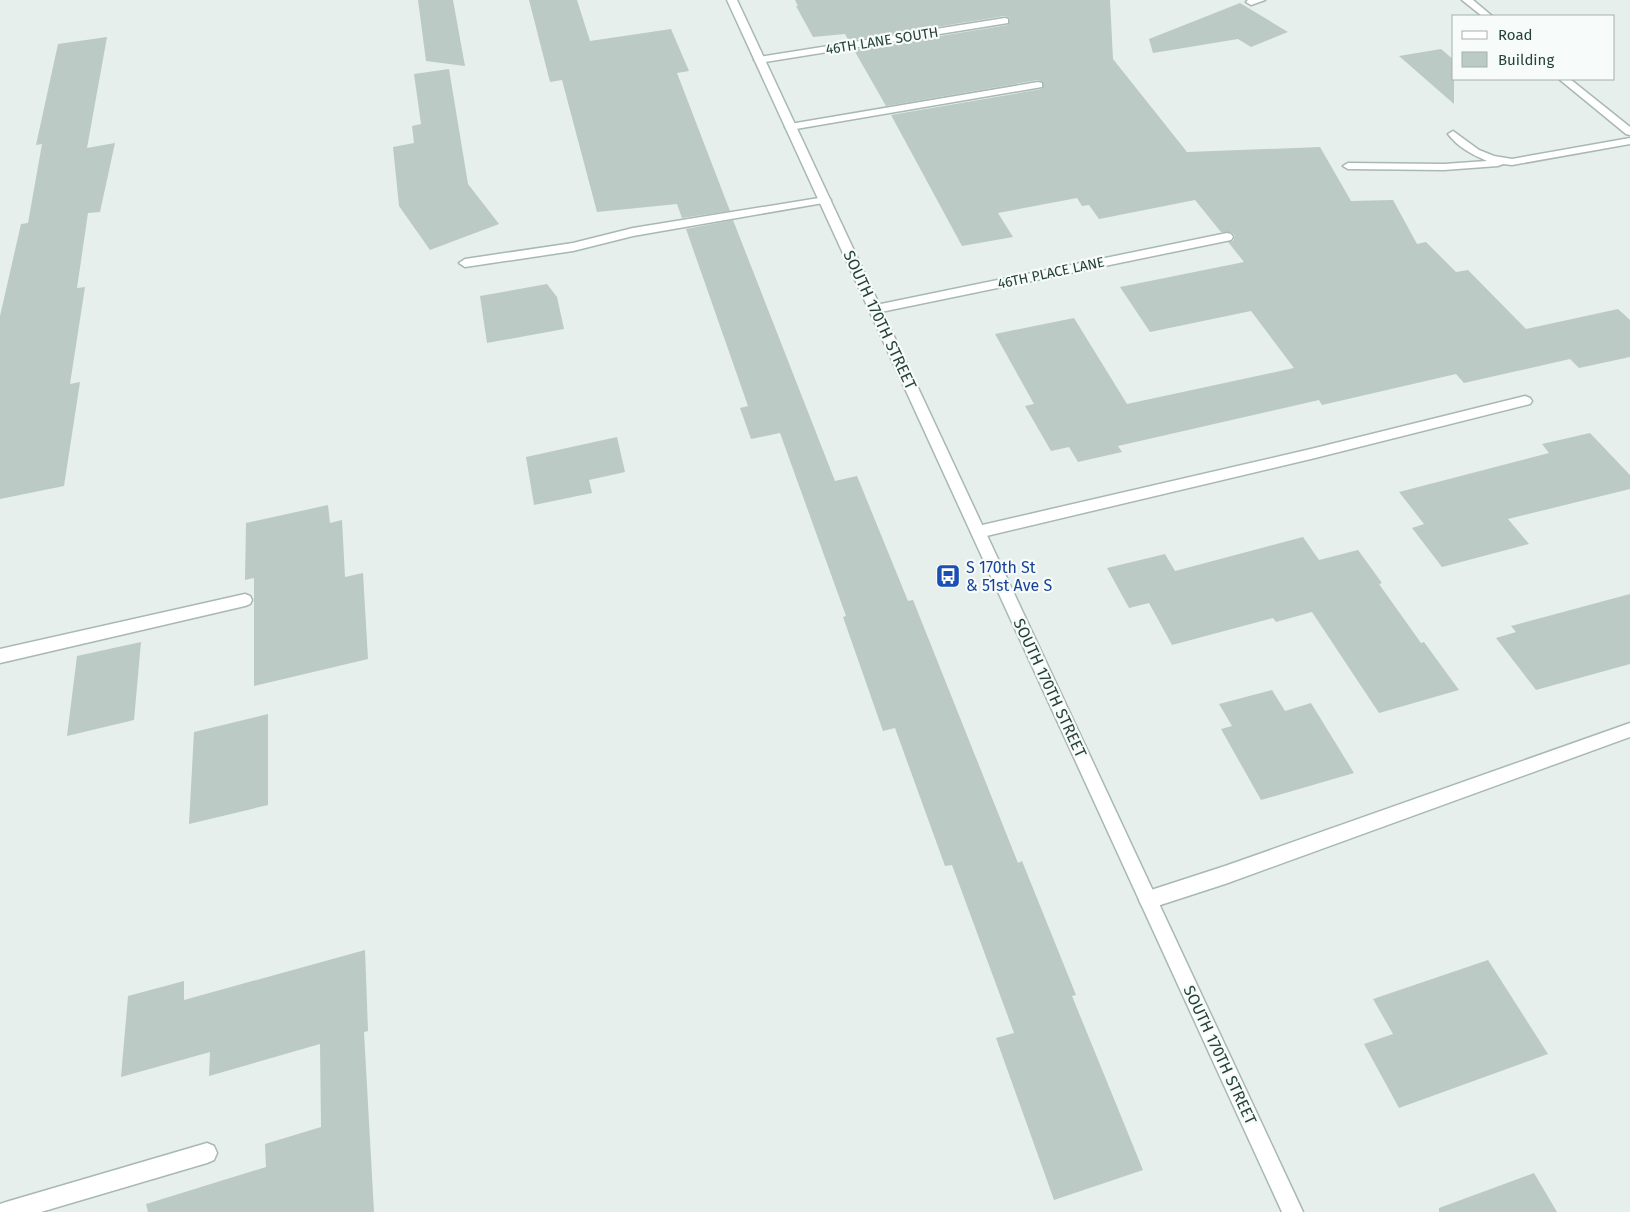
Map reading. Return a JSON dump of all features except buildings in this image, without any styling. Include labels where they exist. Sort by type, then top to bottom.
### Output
[{"type":"street","name":"SOUTH 170TH STREET","points":[[732,0],[1293,1212]]},
{"type":"street","points":[[1467,0],[1486,15]]},
{"type":"street","name":"46TH LANE SOUTH","points":[[759,60],[1005,21]]},
{"type":"street","points":[[1565,80],[1630,132]]},
{"type":"street","points":[[790,127],[1038,85]]},
{"type":"street","points":[[1453,134],[1459,141],[1475,152],[1492,159],[1512,162]]},
{"type":"street","points":[[1348,166],[1444,167],[1512,162],[1630,141]]},
{"type":"street","points":[[465,263],[573,247],[633,232],[825,200]]},
{"type":"street","name":"46TH PLACE LANE","points":[[876,309],[1227,237]]},
{"type":"street","points":[[978,532],[1315,453],[1525,401]]},
{"type":"street","points":[[0,656],[245,600]]},
{"type":"street","points":[[1148,900],[1225,875],[1630,730]]},
{"type":"street","points":[[6,1212],[207,1154]]},
{"type":"place","name":"S 170th St & 51st Ave S","points":[[948,576]]}]
